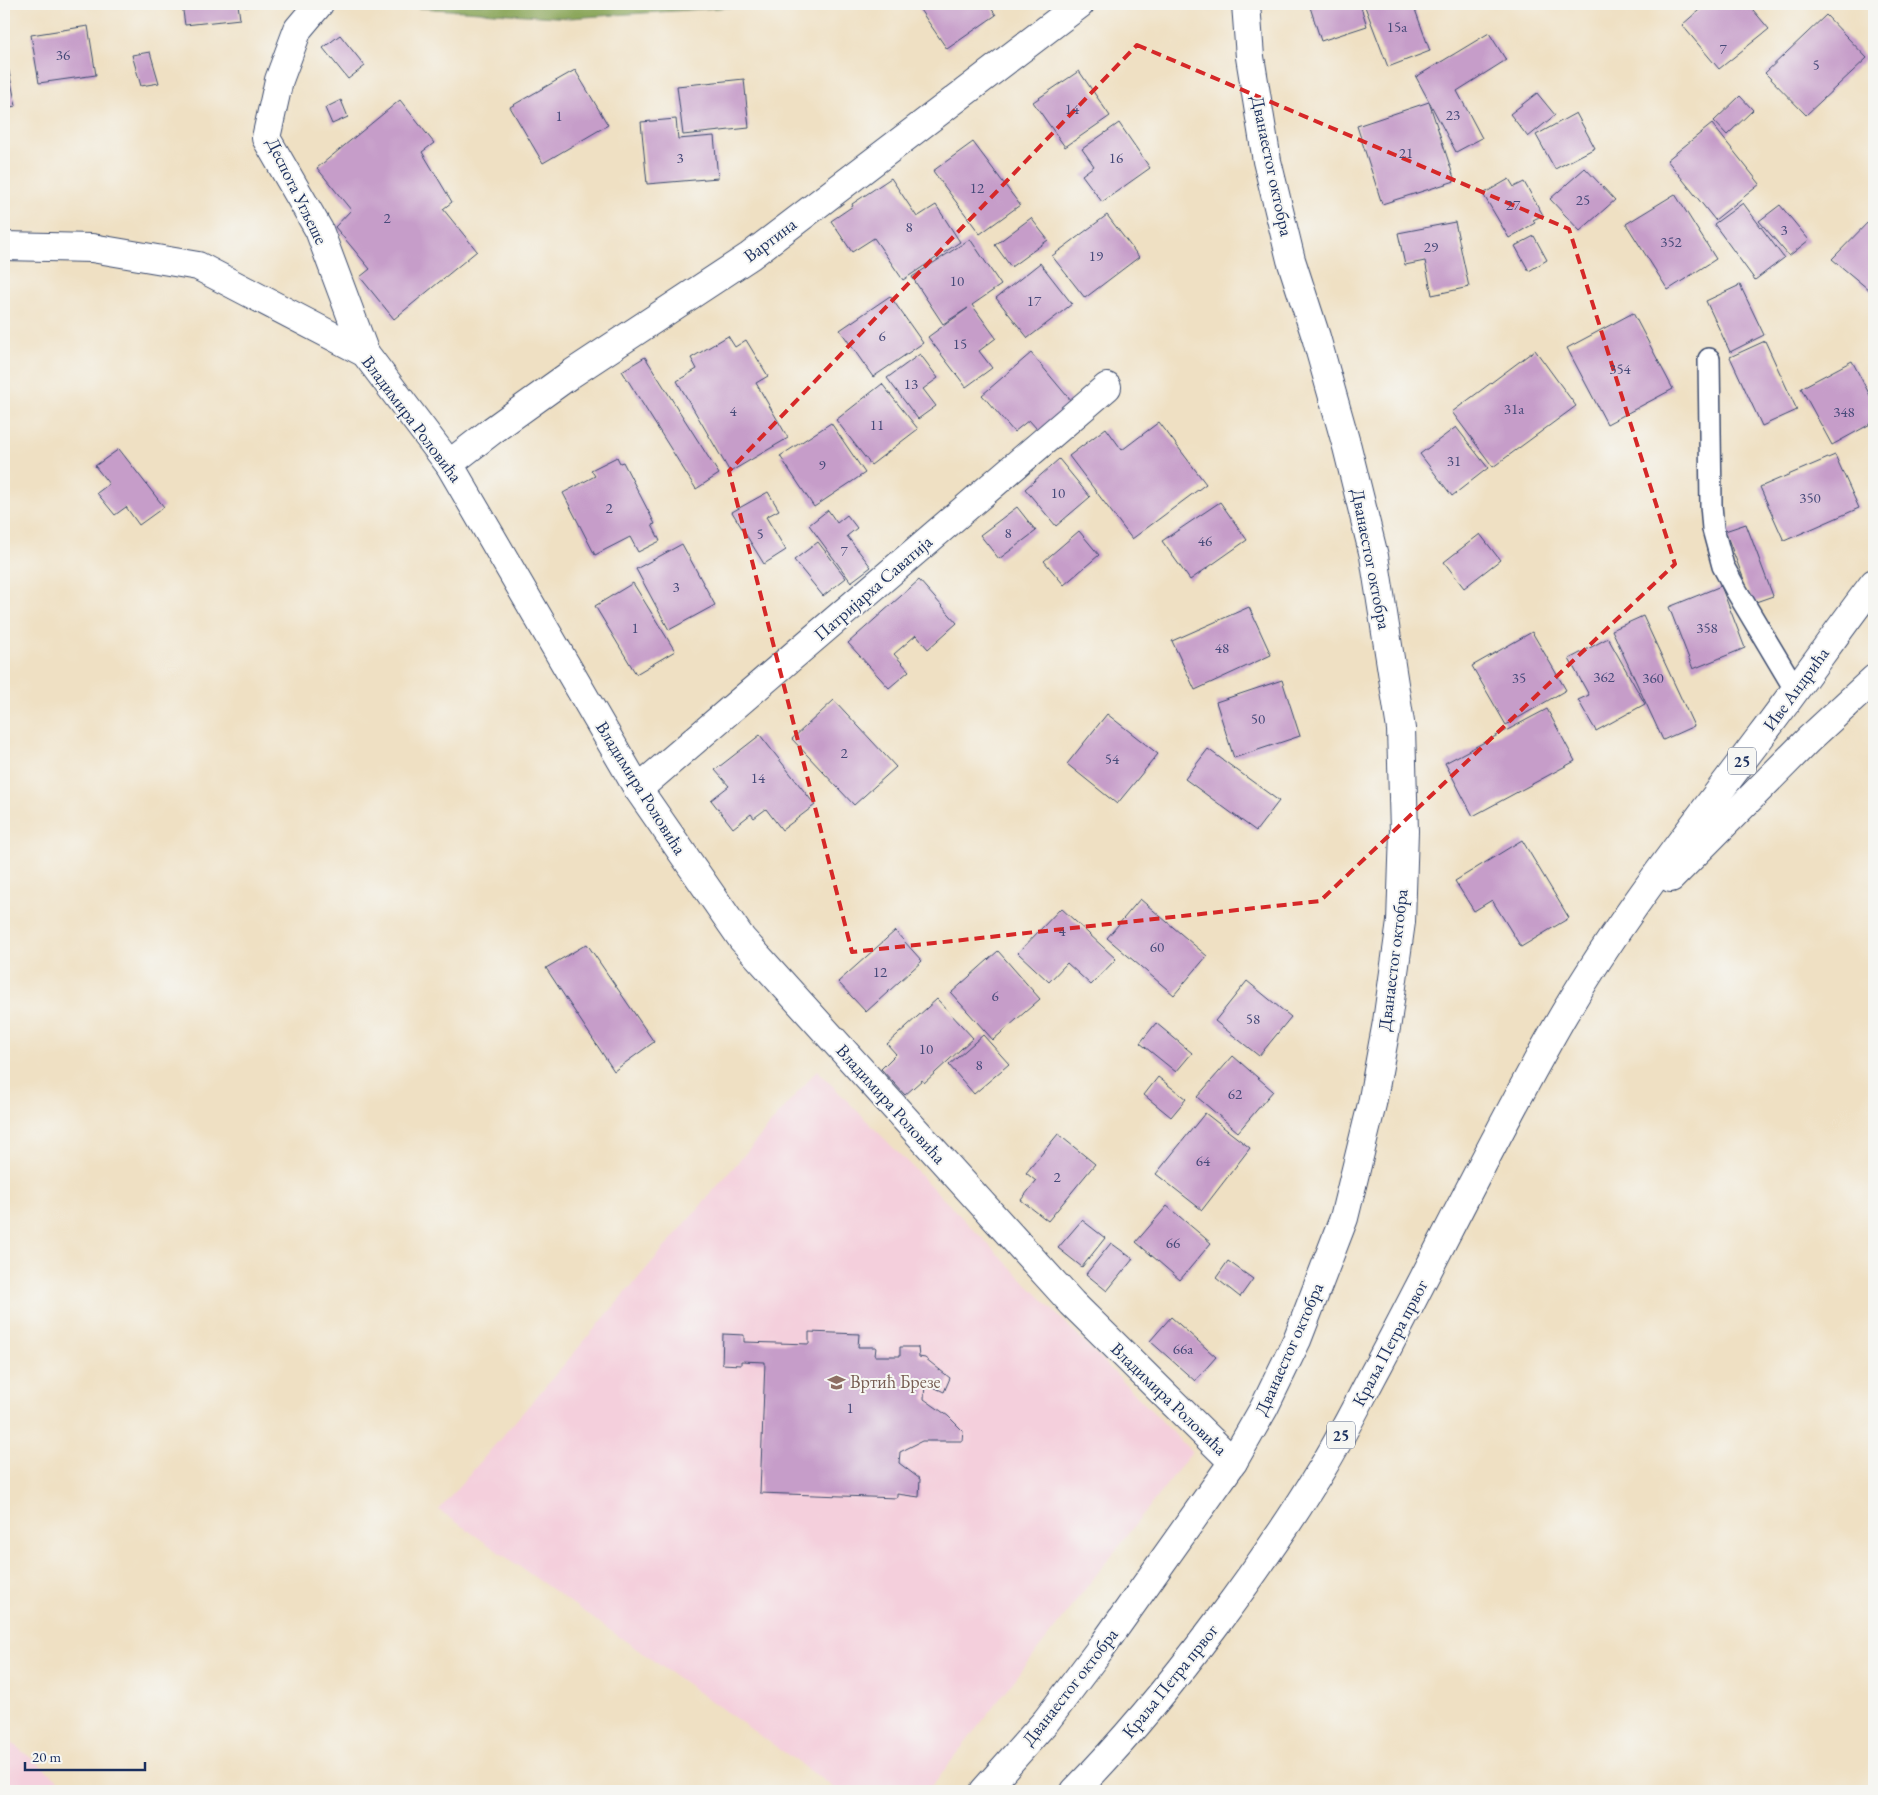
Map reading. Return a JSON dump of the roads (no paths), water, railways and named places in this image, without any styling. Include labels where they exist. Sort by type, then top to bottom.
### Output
[{"type":"street","name":"Деспота Угљеше","points":[[319,4],[298,29],[279,80],[266,138],[319,230],[365,353]]},
{"type":"street","name":"Вартина","points":[[450,464],[493,430],[571,374],[750,256],[1080,4]]},
{"type":"street","name":"Дванаестог октобра","points":[[984,1791],[1014,1759],[1073,1687],[1233,1462],[1264,1408],[1297,1340],[1344,1218],[1372,1104],[1387,1022],[1401,922],[1404,831],[1401,729],[1374,556],[1316,337],[1291,260],[1267,161],[1250,57],[1246,4]]},
{"type":"street","name":"Владимира Роловића","points":[[4,246],[92,248],[198,266],[365,353],[450,464],[638,789],[742,939],[1072,1303],[1233,1462]]},
{"type":"street","name":"Патријарха Саватија","points":[[638,789],[1108,387]]},
{"type":"street","name":"Иве Андрића","points":[[1611,940],[1689,830],[1874,583]]},
{"type":"street","points":[[1611,940],[1795,753],[1874,679]]},
{"type":"street","name":"Краља Петра првог","points":[[1075,1791],[1126,1737],[1186,1666],[1247,1584],[1296,1512],[1350,1418],[1548,1041],[1611,940]]},
{"type":"lane","points":[[1709,359],[1711,506],[1718,550],[1730,580],[1795,689]]},
{"type":"place","name":"Вртић Брезе","points":[[836,1382]]}]
